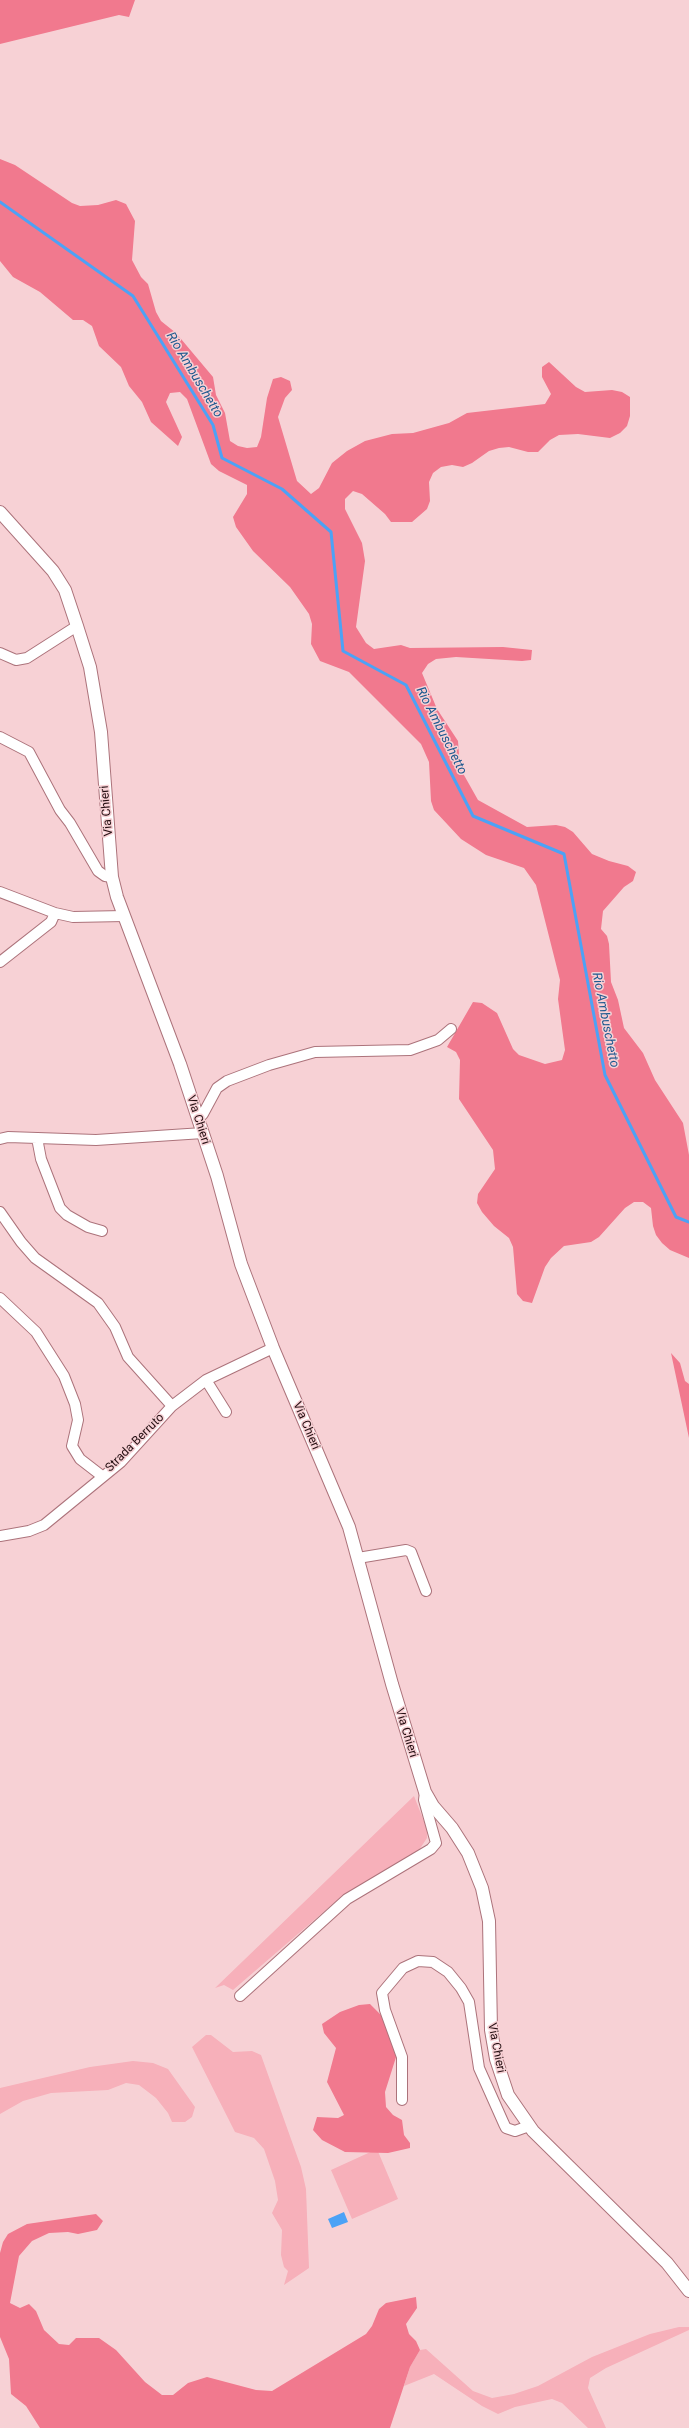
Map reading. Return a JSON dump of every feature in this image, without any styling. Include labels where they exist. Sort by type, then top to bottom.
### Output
[{"type":"street","name":"Via Chieri","points":[[0,512],[53,571],[65,590],[78,626],[90,667],[101,732],[112,877],[124,916],[164,1018],[203,1133],[224,1200],[234,1242],[273,1348],[349,1527],[392,1684],[425,1792],[433,1806],[452,1828],[468,1853],[482,1888],[489,1921],[490,2022],[496,2059],[508,2095],[529,2126],[668,2263],[689,2291]]},
{"type":"street","points":[[0,653],[16,660],[27,658],[78,626]]},
{"type":"street","points":[[0,737],[29,752],[60,810],[70,823],[98,871],[105,876],[112,877]]},
{"type":"street","points":[[0,892],[55,913],[73,917],[124,916]]},
{"type":"street","points":[[0,962],[51,922],[55,913]]},
{"type":"street","points":[[198,1119],[203,1114],[217,1088],[227,1081],[269,1065],[315,1052],[410,1050],[438,1040],[451,1028]]},
{"type":"street","points":[[0,1139],[8,1137],[96,1140],[203,1133]]},
{"type":"street","points":[[37,1138],[41,1160],[60,1208],[67,1215],[88,1227],[102,1231]]},
{"type":"street","points":[[0,1212],[35,1258],[98,1303],[115,1327],[128,1357],[172,1406]]},
{"type":"street","points":[[0,1298],[36,1332],[64,1376],[75,1404],[78,1420],[72,1446],[80,1459],[102,1476]]},
{"type":"street","name":"Strada Berruto","points":[[0,1536],[29,1531],[44,1525],[121,1462],[172,1406],[206,1380],[273,1348]]},
{"type":"street","points":[[206,1380],[226,1412]]},
{"type":"street","points":[[358,1558],[406,1550],[411,1552],[426,1591]]},
{"type":"street","points":[[240,1996],[347,1899],[431,1849],[436,1843],[424,1800],[425,1792]]},
{"type":"street","points":[[402,2100],[402,2056],[385,2010],[382,1992],[403,1968],[418,1961],[433,1962],[448,1972],[461,1988],[469,2002],[479,2068],[506,2128],[515,2131],[529,2126]]},
{"type":"shaded area","points":[[0,0],[135,0],[129,17],[119,15],[0,44]]},
{"type":"shaded area","points":[[0,159],[15,165],[72,203],[80,206],[98,205],[116,200],[126,204],[135,221],[132,260],[141,277],[148,284],[156,312],[161,321],[176,333],[213,377],[216,395],[225,413],[230,441],[238,446],[247,448],[257,447],[261,437],[267,398],[273,379],[281,377],[290,381],[292,390],[285,398],[278,417],[297,481],[311,494],[319,488],[332,463],[347,451],[365,441],[392,434],[413,433],[449,423],[467,413],[545,404],[551,394],[542,377],[542,367],[549,362],[576,387],[585,392],[612,390],[622,392],[630,397],[630,416],[627,426],[620,433],[610,438],[578,434],[559,435],[550,440],[538,452],[528,452],[509,447],[499,448],[489,451],[472,463],[463,467],[452,465],[441,467],[433,473],[429,482],[430,501],[427,509],[412,522],[391,522],[385,514],[362,494],[353,491],[345,499],[345,509],[362,543],[365,561],[356,627],[366,643],[374,649],[401,645],[410,648],[503,647],[532,650],[531,660],[522,661],[456,657],[436,659],[428,664],[422,673],[437,709],[458,741],[460,768],[478,800],[527,827],[556,825],[565,827],[573,832],[592,854],[609,861],[628,866],[636,872],[633,881],[624,887],[603,911],[601,929],[607,936],[609,944],[611,982],[618,1000],[624,1028],[643,1053],[655,1080],[683,1123],[689,1155],[689,1258],[670,1250],[662,1243],[656,1235],[653,1226],[651,1208],[643,1202],[634,1202],[625,1208],[599,1237],[591,1242],[564,1246],[551,1258],[545,1267],[532,1303],[523,1301],[517,1294],[513,1247],[509,1238],[494,1226],[482,1212],[477,1203],[478,1194],[495,1169],[493,1150],[459,1099],[460,1060],[456,1052],[447,1047],[473,1002],[482,1003],[497,1013],[513,1049],[519,1055],[545,1064],[562,1060],[565,1050],[558,999],[560,980],[536,885],[524,868],[486,855],[461,839],[434,810],[431,801],[429,762],[421,744],[349,672],[320,661],[311,644],[312,624],[309,614],[290,587],[253,551],[236,527],[233,517],[247,494],[247,485],[219,471],[211,464],[187,399],[180,392],[170,393],[166,402],[182,437],[178,446],[151,422],[142,402],[129,386],[121,367],[99,346],[92,326],[83,320],[73,320],[40,292],[13,277],[0,261]]},
{"type":"shaded area","points":[[671,1353],[680,1363],[685,1381],[689,1384],[689,1438]]},
{"type":"shaded area","points":[[414,1796],[427,1829],[427,1838],[419,1850],[342,1896],[233,1990],[224,1985],[215,1988]]},
{"type":"shaded area","points":[[370,2004],[384,2018],[397,2054],[385,2092],[386,2107],[393,2115],[402,2120],[404,2135],[410,2143],[410,2148],[388,2153],[345,2152],[322,2140],[313,2130],[317,2117],[338,2118],[344,2115],[327,2082],[336,2048],[324,2033],[322,2024],[340,2012],[359,2005]]},
{"type":"shaded area","points":[[206,2035],[211,2035],[233,2052],[252,2051],[261,2055],[301,2167],[306,2189],[309,2268],[284,2285],[288,2271],[284,2267],[281,2255],[282,2230],[272,2213],[278,2200],[275,2181],[264,2149],[254,2138],[235,2132],[192,2047]]},
{"type":"shaded area","points":[[133,2061],[153,2063],[168,2069],[195,2107],[192,2117],[185,2122],[172,2122],[168,2113],[156,2098],[139,2085],[126,2083],[108,2090],[51,2093],[23,2101],[0,2114],[0,2088],[90,2067]]},
{"type":"shaded area","points":[[377,2149],[398,2199],[352,2219],[331,2170]]},
{"type":"shaded area","points":[[96,2214],[103,2221],[97,2230],[78,2234],[68,2232],[49,2233],[32,2241],[19,2256],[10,2303],[20,2308],[29,2304],[36,2311],[44,2330],[59,2344],[69,2345],[76,2338],[99,2338],[116,2350],[145,2382],[162,2395],[173,2395],[188,2383],[207,2377],[256,2390],[272,2391],[366,2334],[372,2326],[379,2309],[386,2303],[416,2297],[417,2308],[406,2324],[409,2334],[416,2341],[420,2350],[410,2367],[390,2428],[40,2428],[26,2406],[11,2394],[9,2359],[0,2337],[0,2253],[3,2242],[8,2234],[27,2224]]},
{"type":"shaded area","points":[[679,2327],[689,2327],[689,2330],[606,2368],[590,2378],[588,2388],[606,2428],[588,2428],[562,2403],[552,2399],[515,2407],[498,2414],[482,2406],[434,2374],[404,2386],[410,2367],[420,2350],[426,2349],[473,2391],[492,2398],[514,2394],[538,2386],[592,2357],[650,2334]]},
{"type":"water","points":[[344,2212],[348,2222],[332,2228],[328,2219]]},
{"type":"waterway","name":"Rio Ambuschetto","points":[[0,202],[133,296],[213,425],[222,458],[282,489],[331,532],[343,651],[406,685],[473,816],[564,854],[605,1075],[676,1217],[689,1222]]}]
